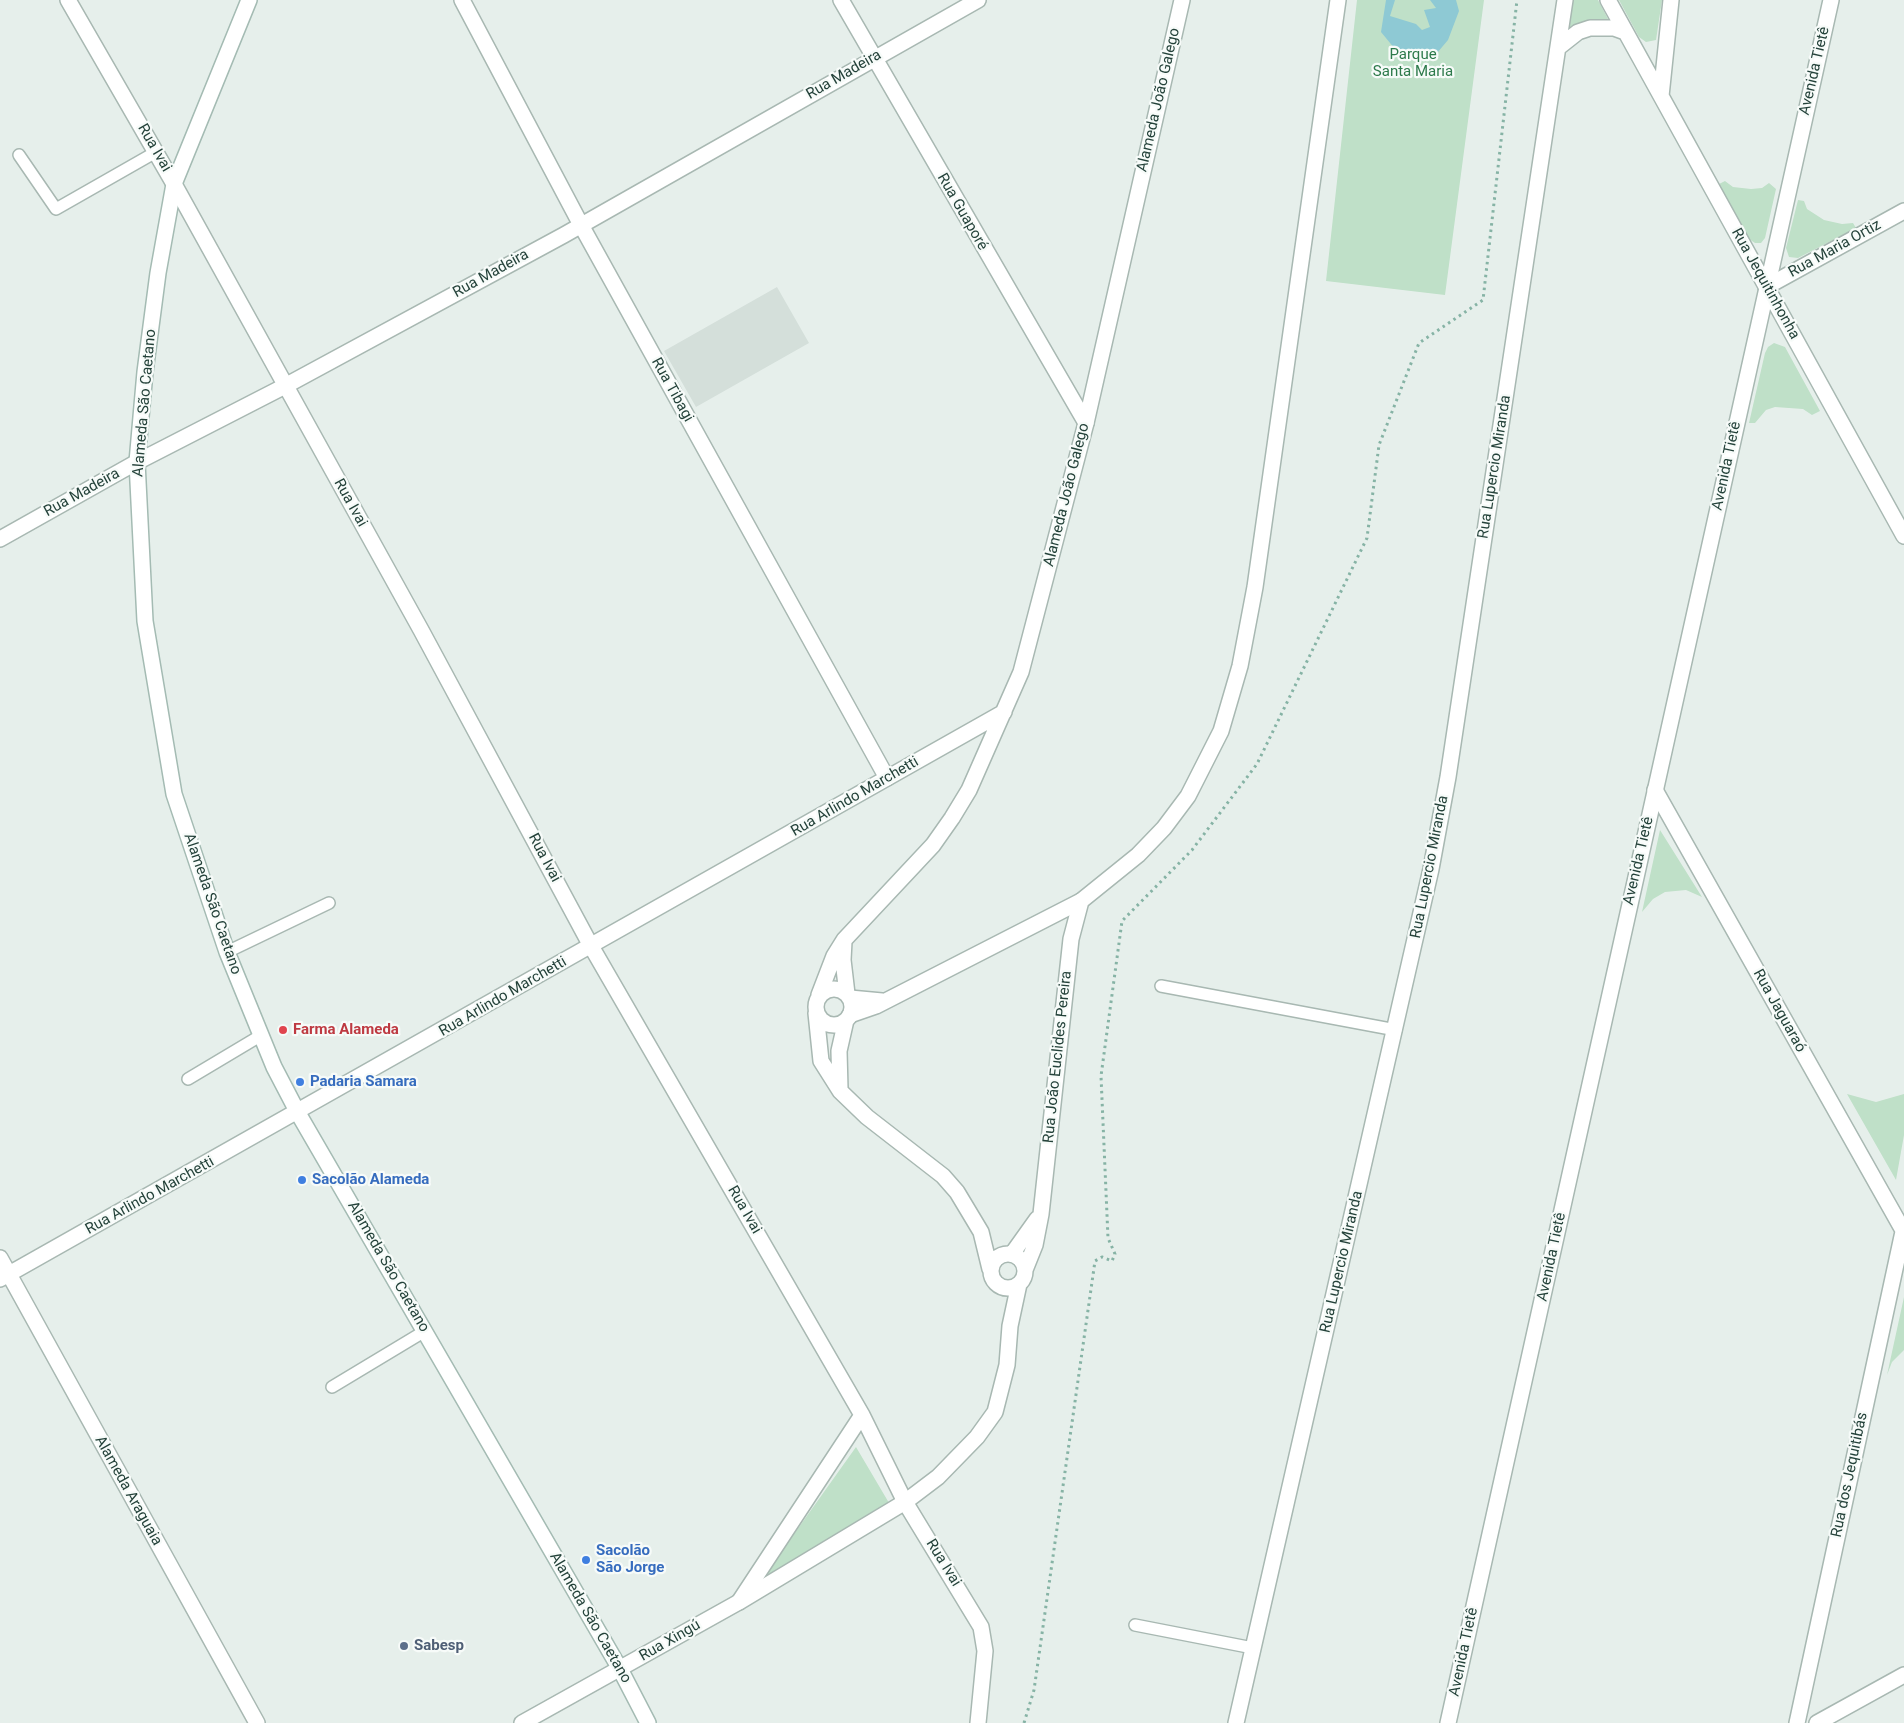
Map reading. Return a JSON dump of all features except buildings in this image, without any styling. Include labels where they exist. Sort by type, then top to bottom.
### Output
[{"type":"street","name":"Rua Ivai","points":[[68,0],[174,184],[421,630],[592,946],[862,1415],[905,1502],[980,1627],[986,1651],[978,1723]]},
{"type":"street","name":"Alameda São Caetano","points":[[249,0],[174,184],[158,273],[145,372],[137,462],[145,622],[174,794],[227,952],[260,1036],[298,1113],[620,1670],[648,1723]]},
{"type":"street","name":"Rua Tibagi","points":[[462,0],[581,225],[887,778]]},
{"type":"street","name":"Rua Guaporé","points":[[840,0],[1086,423]]},
{"type":"street","name":"Rua Madeira","points":[[0,539],[137,462],[285,386],[581,225],[978,0]]},
{"type":"street","name":"Alameda João Galego","points":[[905,1502],[938,1477],[960,1456],[978,1437],[995,1412],[1007,1364],[1010,1326],[1019,1284],[1024,1278],[1025,1270],[1022,1261],[990,1243],[981,1232],[968,1207],[943,1176],[852,1105],[840,1091],[821,1060],[815,1006],[834,956],[844,940],[932,845],[952,818],[969,790],[1021,672],[1086,423],[1182,0]]},
{"type":"street","points":[[816,1013],[819,1018],[830,1025],[842,1023],[848,1018],[886,1001],[1081,901],[1138,855],[1164,828],[1188,796],[1222,731],[1240,666],[1255,587],[1338,0]]},
{"type":"street","name":"Rua Lupercio Miranda","points":[[1236,1723],[1396,1030],[1431,869],[1448,777],[1565,0]]},
{"type":"street","name":"Rua Jequitinhonha","points":[[1608,0],[1904,536]]},
{"type":"street","points":[[1661,96],[1671,0]]},
{"type":"street","name":"Avenida Tietê","points":[[1448,1723],[1831,0]]},
{"type":"street","points":[[1559,47],[1578,32],[1590,28],[1614,28],[1625,32]]},
{"type":"street","name":"Rua Maria Ortiz","points":[[1766,287],[1904,211]]},
{"type":"street","name":"Rua Arlindo Marchetti","points":[[4,1277],[298,1113],[1004,712]]},
{"type":"street","name":"Rua Jaguaraó","points":[[1655,790],[1904,1230]]},
{"type":"street","name":"Rua João Euclides Pereira","points":[[1025,1270],[1035,1246],[1041,1214],[1072,931],[1081,901]]},
{"type":"street","points":[[840,1091],[839,1051],[852,1004],[842,960],[844,940]]},
{"type":"street","points":[[819,995],[830,988],[842,990],[849,996],[886,1001]]},
{"type":"street","name":"Rua João Euclides Pereira","points":[[1009,1254],[1041,1214]]},
{"type":"street","name":"Rua dos Jequitibás","points":[[1797,1723],[1904,1230]]},
{"type":"street","name":"Alameda João Galego","points":[[981,1232],[992,1278],[998,1285],[1010,1326]]},
{"type":"street","points":[[990,1269],[996,1258],[1009,1254]]},
{"type":"street","name":"Alameda Araguaia","points":[[0,1258],[4,1277],[258,1723]]},
{"type":"street","points":[[998,1285],[1008,1288],[1019,1284]]},
{"type":"street","name":"Rua Xingú","points":[[739,1602],[862,1415]]},
{"type":"street","name":"Rua Xingú","points":[[522,1723],[739,1602],[905,1502]]},
{"type":"street","points":[[1817,1723],[1904,1675]]},
{"type":"lane","points":[[19,155],[56,209],[156,152]]},
{"type":"lane","points":[[227,952],[329,903]]},
{"type":"lane","points":[[1161,986],[1396,1030]]},
{"type":"lane","points":[[188,1079],[260,1036]]},
{"type":"lane","points":[[332,1387],[425,1331]]},
{"type":"lane","points":[[1135,1625],[1253,1648]]},
{"type":"path","points":[[1024,1723],[1034,1690],[1094,1260],[1102,1257],[1112,1261],[1115,1254],[1108,1238],[1101,1076],[1110,995],[1122,921],[1192,850],[1257,764],[1368,538],[1379,445],[1419,343],[1483,300],[1518,0]]},
{"type":"shaded area","points":[[777,287],[809,343],[696,407],[664,351]]},
{"type":"green space","name":"Parque Santa Maria","points":[[1357,0],[1484,0],[1445,295],[1326,281]]},
{"type":"green space","points":[[1571,0],[1598,0],[1608,19],[1569,29]]},
{"type":"green space","points":[[1619,0],[1662,0],[1656,40],[1646,42],[1639,37]]},
{"type":"green space","points":[[1725,181],[1733,187],[1751,189],[1762,188],[1769,183],[1776,189],[1765,238],[1761,243],[1755,243],[1749,239],[1719,184]]},
{"type":"green space","points":[[1798,200],[1804,201],[1807,209],[1824,220],[1842,224],[1853,223],[1856,228],[1798,258],[1789,257],[1786,248]]},
{"type":"green space","points":[[1774,343],[1785,347],[1820,411],[1812,415],[1803,409],[1775,407],[1766,410],[1755,423],[1749,423],[1765,353],[1768,347]]},
{"type":"green space","points":[[1660,830],[1702,897],[1686,890],[1665,892],[1653,899],[1642,912]]},
{"type":"green space","points":[[1847,1094],[1876,1102],[1904,1094],[1904,1135],[1896,1180]]},
{"type":"green space","points":[[1904,1297],[1904,1350],[1892,1362],[1887,1375]]},
{"type":"green space","points":[[856,1447],[892,1508],[757,1586]]},
{"type":"water","points":[[1386,0],[1395,0],[1390,16],[1416,24],[1422,30],[1430,27],[1424,10],[1436,8],[1430,0],[1456,0],[1459,11],[1448,40],[1437,53],[1395,49],[1381,32]]},
{"type":"place","name":"Farma Alameda","points":[[283,1030]]},
{"type":"place","name":"Padaria Samara","points":[[300,1082]]},
{"type":"place","name":"Sacolão Alameda","points":[[302,1180]]},
{"type":"place","name":"Sacolão São Jorge","points":[[586,1560]]},
{"type":"place","name":"Sabesp","points":[[404,1646]]}]
